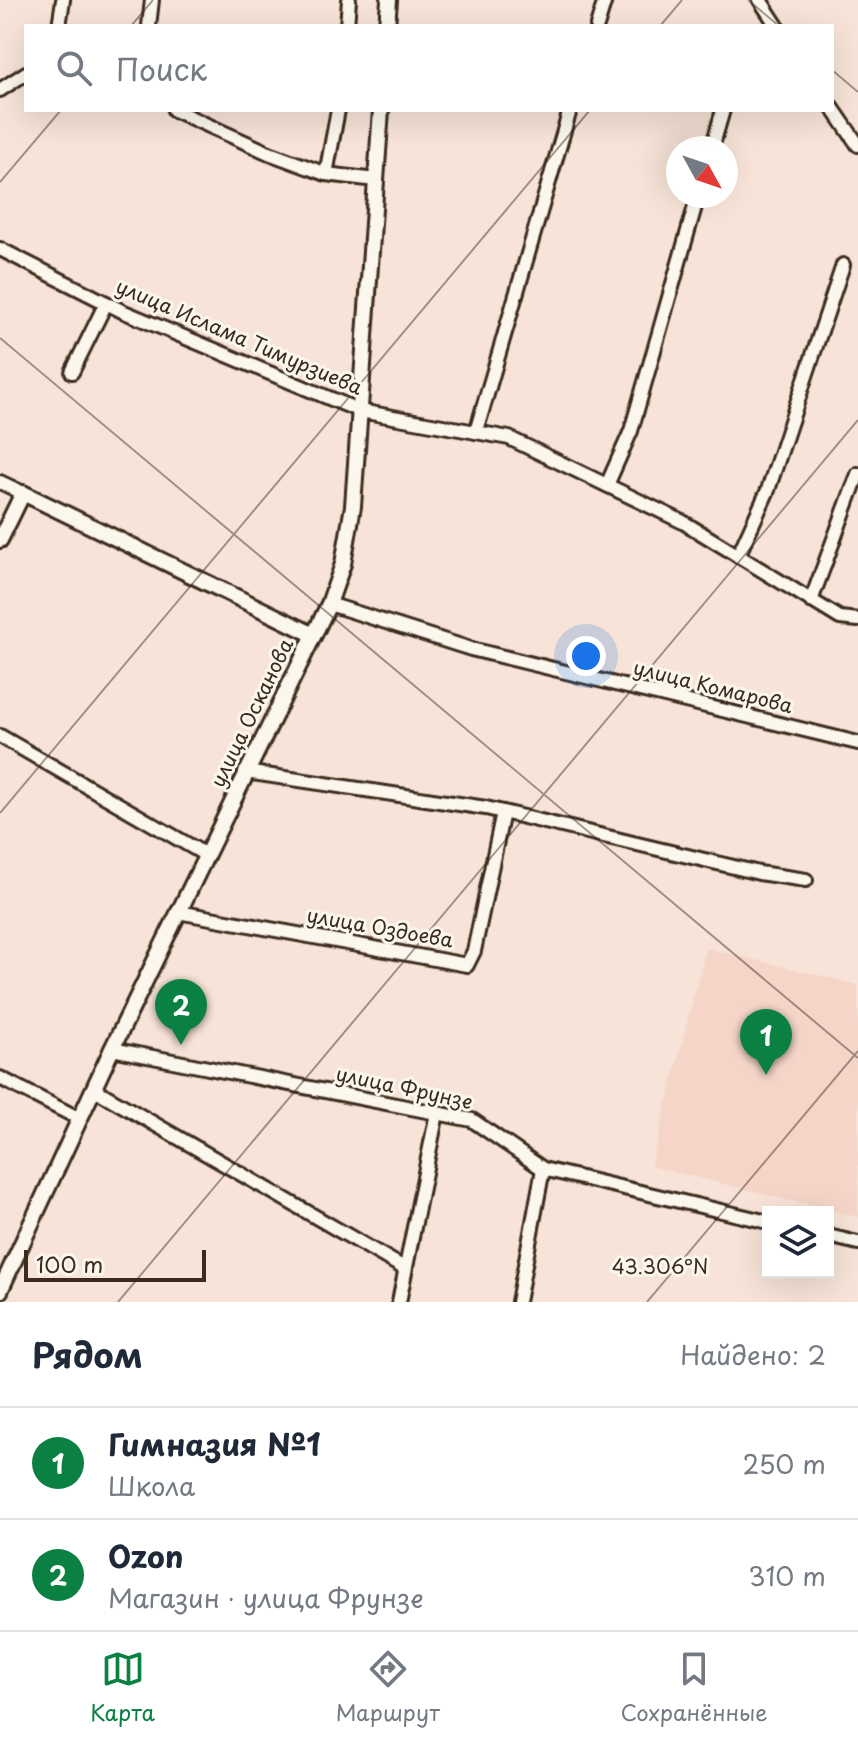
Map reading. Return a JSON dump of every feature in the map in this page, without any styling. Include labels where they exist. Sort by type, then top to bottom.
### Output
[{"type":"main road","points":[[387,24],[389,0]]},
{"type":"main road","name":"улица Осканова","points":[[0,1291],[112,1049],[329,604],[343,564],[353,506],[381,112]]},
{"type":"main road","points":[[0,540],[23,493],[312,634]]},
{"type":"street","points":[[59,24],[63,0]]},
{"type":"street","points":[[149,24],[152,0]]},
{"type":"street","points":[[347,24],[349,0]]},
{"type":"street","points":[[598,24],[605,0]]},
{"type":"street","points":[[760,0],[776,24]]},
{"type":"street","points":[[0,90],[24,74]]},
{"type":"street","points":[[834,110],[858,145]]},
{"type":"street","points":[[178,112],[269,153],[326,174],[376,180]]},
{"type":"street","points":[[326,174],[338,112]]},
{"type":"street","points":[[476,432],[569,112]]},
{"type":"street","points":[[715,136],[722,112]]},
{"type":"street","points":[[607,485],[631,431],[695,208]]},
{"type":"street","name":"улица Ислама Тимурзиева","points":[[0,249],[106,303],[360,411],[509,438],[683,522],[840,618],[858,620]]},
{"type":"street","points":[[738,556],[768,490],[843,265]]},
{"type":"street","points":[[72,372],[106,303]]},
{"type":"street","points":[[811,601],[858,474]]},
{"type":"street","points":[[0,482],[23,493]]},
{"type":"street","name":"улица Комарова","points":[[329,604],[471,649],[858,743]]},
{"type":"street","points":[[0,736],[206,855]]},
{"type":"street","points":[[245,772],[503,812],[759,873],[806,880]]},
{"type":"street","name":"улица Оздоева","points":[[178,912],[467,965],[474,951],[503,812]]},
{"type":"street","name":"улица Фрунзе","points":[[112,1049],[472,1120],[543,1169],[762,1221]]},
{"type":"street","points":[[0,1078],[80,1119]]},
{"type":"street","points":[[94,1089],[404,1268]]},
{"type":"street","points":[[399,1302],[437,1113]]},
{"type":"street","points":[[518,1302],[543,1169]]},
{"type":"street","points":[[834,1237],[858,1243]]},
{"type":"shaded area","points":[[706,948],[858,985],[858,1217],[834,1211],[834,1206],[813,1206],[651,1166]]},
{"type":"place","name":"Ozon","points":[[181,1045]]},
{"type":"place","name":"Гимназия №1","points":[[766,1075]]}]
